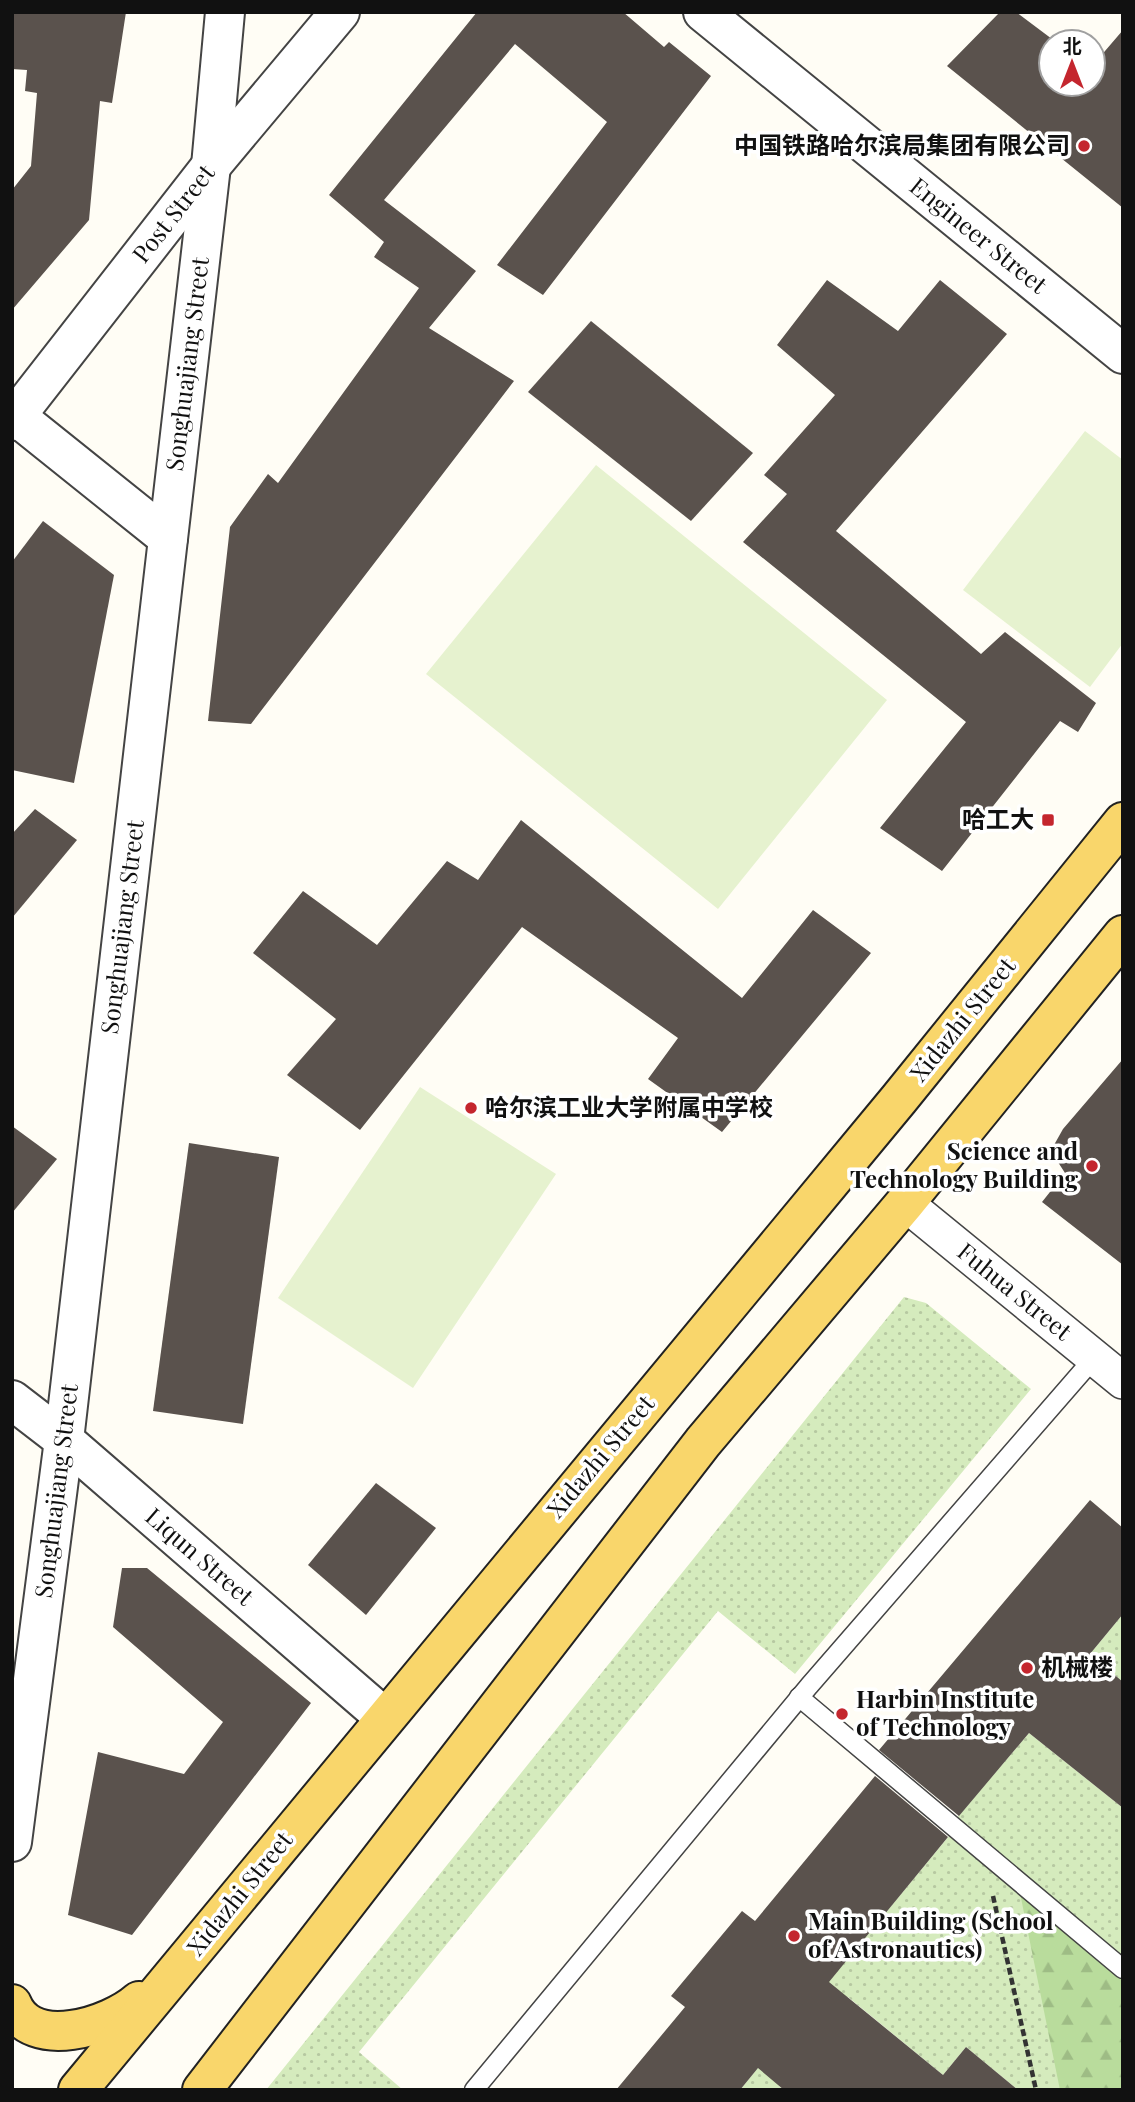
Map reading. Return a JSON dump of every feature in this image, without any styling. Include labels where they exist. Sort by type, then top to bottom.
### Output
[{"type":"main road","name":"Xidazhi Street","points":[[78,2090],[384,1717],[908,1088],[1123,822]]},
{"type":"main road","points":[[202,2090],[703,1442],[905,1203],[1123,935]]},
{"type":"main road","points":[[12,2004],[27,2023],[45,2029],[94,2028],[128,2011],[192,1953]]},
{"type":"street","name":"Songhuajiang Street","points":[[12,1842],[64,1440],[211,166],[225,12]]},
{"type":"street","name":"Post Street","points":[[13,417],[211,166],[340,12]]},
{"type":"street","name":"Engineer Street","points":[[703,12],[1123,354]]},
{"type":"street","points":[[13,417],[168,538]]},
{"type":"street","name":"Fuhua Street","points":[[905,1203],[1123,1381]]},
{"type":"street","name":"Liqun Street","points":[[12,1400],[64,1440],[384,1717]]},
{"type":"lane","points":[[474,2090],[799,1697],[1094,1358]]},
{"type":"lane","points":[[799,1697],[1123,1969]]},
{"type":"path","points":[[984,1854],[1036,2090]]},
{"type":"green space","points":[[1085,431],[1123,460],[1123,643],[1090,687],[963,590]]},
{"type":"green space","points":[[596,465],[887,700],[718,909],[426,674]]},
{"type":"green space","points":[[420,1087],[556,1174],[413,1388],[278,1298]]},
{"type":"green space","points":[[904,1297],[926,1303],[1031,1389],[795,1674],[718,1611],[359,2052],[403,2090],[266,2090]]},
{"type":"green space","points":[[1123,1614],[1123,1682],[1090,1654]]},
{"type":"green space","points":[[1029,1733],[1123,1808],[1123,1957],[956,1819]]},
{"type":"green space","points":[[949,1836],[1123,1981],[1123,2090],[1018,2090],[966,2047],[943,2075],[848,1997],[816,1997]]},
{"type":"green space","points":[[1020,1893],[1123,1981],[1123,2090],[1060,2090]]},
{"type":"green space","points":[[770,2053],[779,2086],[784,2090],[740,2090]]},
{"type":"building","points":[[12,12],[126,12],[112,103],[100,101],[89,220],[12,310],[12,190],[31,166],[37,93],[25,91],[27,70],[12,69]]},
{"type":"building","points":[[477,12],[623,12],[664,47],[669,42],[711,76],[543,295],[497,265],[607,122],[515,44],[384,200],[476,271],[429,328],[514,381],[251,724],[208,721],[230,527],[268,474],[278,483],[419,288],[374,257],[384,242],[329,195]]},
{"type":"building","name":"中国铁路哈尔滨局集团有限公司","points":[[1000,12],[1016,12],[1037,28],[1037,98],[1107,98],[1107,49],[1123,30],[1123,208],[947,66]]},
{"type":"building","points":[[827,280],[898,331],[940,280],[1007,334],[836,531],[981,654],[1005,632],[1096,703],[1078,732],[1060,721],[942,871],[880,828],[966,722],[743,542],[787,494],[764,475],[835,395],[777,345]]},
{"type":"building","points":[[591,321],[753,453],[691,521],[528,392]]},
{"type":"building","points":[[43,521],[114,575],[74,783],[12,770],[12,562]]},
{"type":"building","points":[[35,809],[77,840],[12,918],[12,834]]},
{"type":"building","points":[[521,820],[742,998],[813,910],[871,953],[722,1132],[648,1079],[678,1038],[522,927],[360,1130],[287,1075],[336,1019],[253,953],[303,891],[377,945],[447,861],[478,880]]},
{"type":"building","name":"Science and Technology Building","points":[[1123,1059],[1123,1265],[1042,1202],[1065,1173],[1056,1159],[1054,1145],[1063,1129]]},
{"type":"building","points":[[12,1126],[57,1159],[12,1213]]},
{"type":"building","points":[[189,1143],[279,1157],[243,1424],[153,1411]]},
{"type":"building","points":[[376,1483],[436,1528],[366,1615],[308,1565]]},
{"type":"building","name":"机械楼","points":[[1090,1500],[1123,1528],[1123,1614],[1090,1654],[1123,1682],[1123,1808],[1029,1733],[959,1816],[879,1750]]},
{"type":"building","points":[[122,1568],[147,1568],[311,1703],[132,1935],[68,1915],[98,1752],[184,1774],[223,1722],[113,1627]]},
{"type":"building","name":"Main Building (School of Astronautics)","points":[[875,1776],[948,1837],[829,1982],[943,2075],[966,2047],[1018,2090],[784,2090],[758,2068],[740,2090],[616,2090],[685,2007],[671,1996],[742,1911],[755,1921]]},
{"type":"place","name":"中国铁路哈尔滨局集团有限公司","points":[[1084,146]]},
{"type":"place","name":"哈工大","points":[[1048,820]]},
{"type":"place","name":"哈尔滨工业大学附属中学校","points":[[471,1108]]},
{"type":"place","name":"Science and Technology Building","points":[[1092,1166]]},
{"type":"place","name":"机械楼","points":[[1027,1668]]},
{"type":"place","name":"Harbin Institute of Technology","points":[[842,1714]]},
{"type":"place","name":"Main Building (School of Astronautics)","points":[[794,1936]]}]
